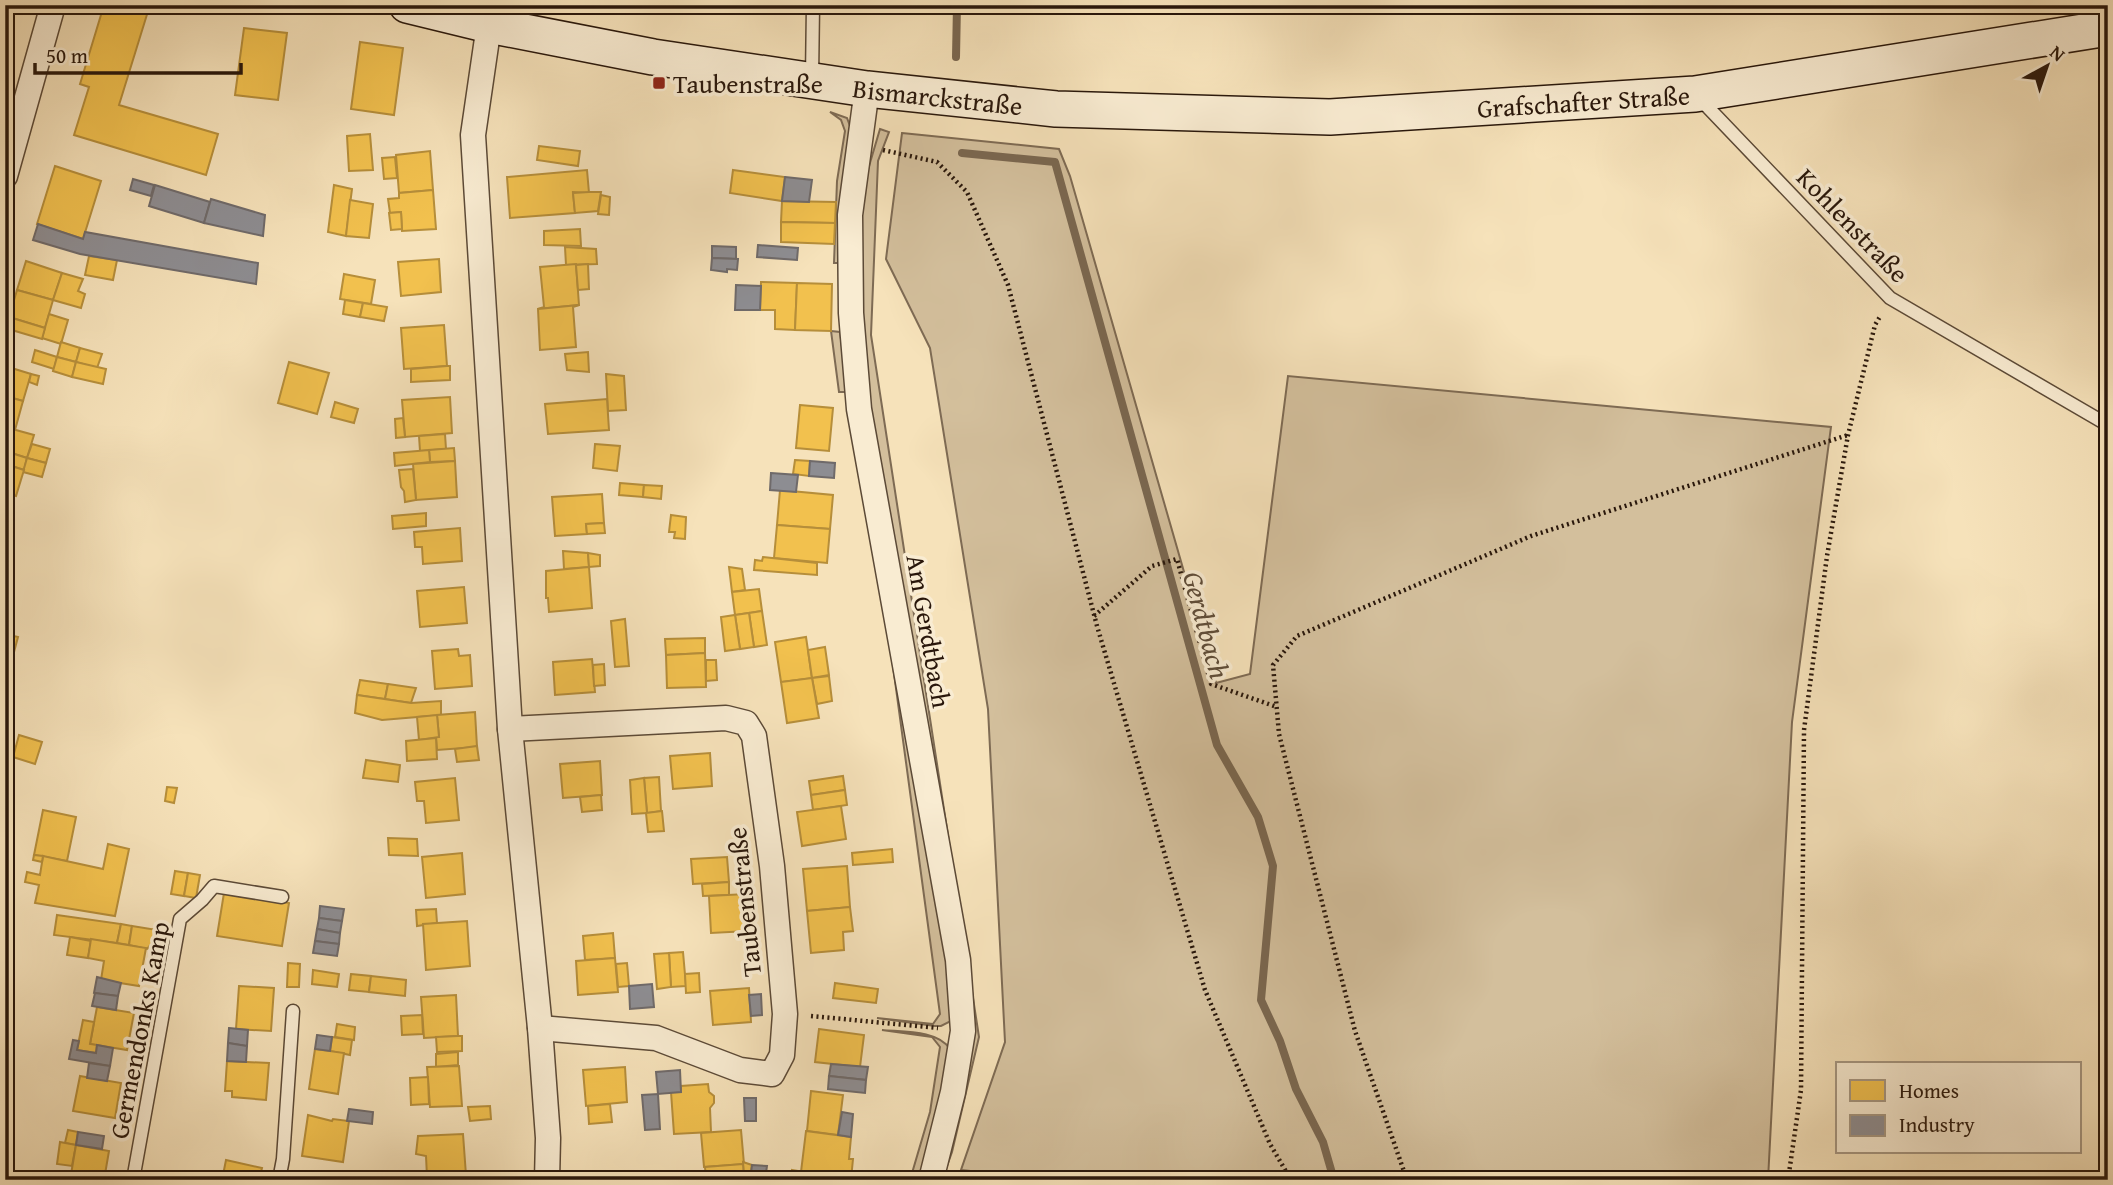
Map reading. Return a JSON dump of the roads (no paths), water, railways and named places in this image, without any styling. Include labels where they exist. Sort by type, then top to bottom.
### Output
[{"type":"main road","name":"Bismarckstraße","points":[[407,5],[489,25],[653,57],[867,89],[1056,109]]},
{"type":"main road","name":"Grafschafter Straße","points":[[1056,109],[1330,117],[1695,94],[2108,28]]},
{"type":"street","points":[[5,176],[53,5]]},
{"type":"street","points":[[489,25],[473,135],[510,729],[540,1028],[548,1138],[547,1180]]},
{"type":"street","name":"Am Gerdtbach","points":[[867,89],[849,215],[851,313],[859,409],[958,960],[963,1031],[954,1092],[931,1180]]},
{"type":"street","name":"Taubenstraße","points":[[510,729],[726,718],[746,723],[754,736],[772,866],[785,1013],[782,1055],[772,1074],[740,1070],[656,1038],[540,1028]]},
{"type":"lane","points":[[812,81],[813,5]]},
{"type":"lane","name":"Kohlenstraße","points":[[1695,94],[1890,298],[2108,425]]},
{"type":"lane","name":"Germendonks Kamp","points":[[133,1180],[180,919],[214,886],[282,897]]},
{"type":"lane","points":[[279,1180],[283,1159],[293,1012]]},
{"type":"waterway","name":"Gerdtbach","points":[[956,57],[957,5]]},
{"type":"waterway","name":"Gerdtbach","points":[[962,153],[1055,162],[1217,745],[1258,817],[1273,866],[1261,1000],[1280,1041],[1296,1089],[1323,1142],[1334,1180]]},
{"type":"place","name":"Taubenstraße","points":[[659,83]]}]
